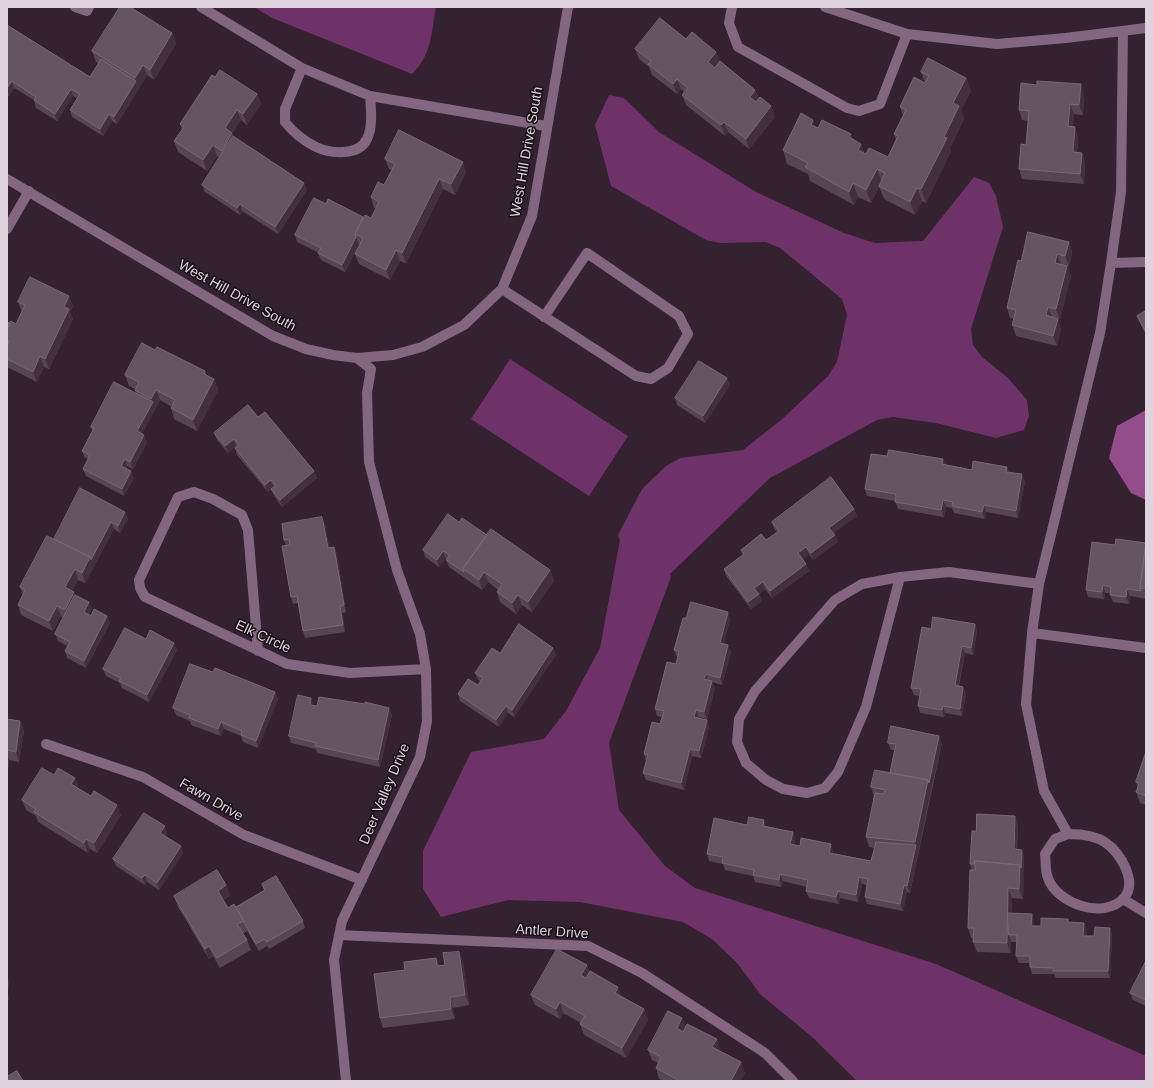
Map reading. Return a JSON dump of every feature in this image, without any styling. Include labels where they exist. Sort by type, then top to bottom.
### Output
[{"type":"street","points":[[75,7],[87,11],[89,7]]},
{"type":"street","points":[[201,7],[302,68],[370,96],[546,126]]},
{"type":"street","name":"West Hill Drive South","points":[[7,179],[273,336],[306,349],[333,355],[357,358],[393,355],[422,347],[464,325],[502,289],[532,216],[546,126],[568,7]]},
{"type":"street","points":[[732,7],[729,23],[738,47],[847,108],[859,111],[880,104],[907,34]]},
{"type":"street","points":[[825,7],[907,34],[997,44],[1123,32],[1146,28]]},
{"type":"street","points":[[1068,834],[1044,791],[1026,704],[1032,633],[1039,584],[1100,333],[1111,263],[1121,192],[1123,32]]},
{"type":"street","points":[[302,68],[285,109],[285,122],[292,131],[318,147],[347,153],[358,149],[367,139],[371,118],[370,96]]},
{"type":"street","points":[[7,229],[29,191]]},
{"type":"street","points":[[502,289],[544,317],[636,376],[651,379],[668,368],[688,334],[679,316],[587,253],[544,317]]},
{"type":"street","points":[[1111,263],[1146,262]]},
{"type":"street","name":"Deer Valley Drive","points":[[346,1081],[334,960],[342,921],[420,757],[426,721],[426,669],[420,634],[397,570],[369,462],[367,394],[372,369],[357,358]]},
{"type":"street","name":"Elk Circle","points":[[258,651],[248,530],[242,515],[213,499],[194,492],[178,497],[139,580],[140,588],[145,597],[258,651],[288,664],[350,673],[426,669]]},
{"type":"street","points":[[900,577],[866,706],[838,772],[825,788],[807,793],[783,788],[766,780],[746,762],[737,742],[739,719],[755,691],[835,600],[862,584],[900,577],[950,572],[1039,584]]},
{"type":"street","points":[[1032,633],[1146,648]]},
{"type":"street","name":"Fawn Drive","points":[[46,744],[143,777],[244,835],[362,880]]},
{"type":"street","points":[[1068,834],[1083,834],[1105,842],[1117,852],[1129,876],[1127,894],[1123,899],[1106,909],[1082,907],[1061,896],[1048,879],[1045,854],[1055,839],[1068,834]]},
{"type":"street","points":[[1123,899],[1146,913]]},
{"type":"street","name":"Antler Drive","points":[[339,935],[588,946],[642,973],[765,1053],[793,1081]]},
{"type":"shaded area","points":[[254,7],[436,7],[430,43],[419,66],[412,74],[272,18]]},
{"type":"shaded area","points":[[609,95],[624,98],[659,132],[756,192],[844,233],[875,243],[923,241],[974,177],[989,183],[996,196],[1003,227],[971,329],[973,345],[982,357],[1007,377],[1027,400],[1029,416],[1024,430],[996,438],[936,423],[893,417],[877,420],[770,478],[672,572],[609,743],[619,810],[665,866],[695,888],[936,964],[1146,1056],[1146,1081],[857,1081],[811,1036],[761,995],[737,963],[712,939],[683,922],[580,902],[508,900],[441,917],[423,889],[423,851],[471,752],[544,739],[566,711],[600,648],[620,540],[618,535],[642,489],[666,466],[680,458],[743,450],[781,420],[828,376],[837,362],[847,315],[842,299],[780,248],[766,242],[720,243],[706,240],[611,186],[595,125]]},
{"type":"shaded area","points":[[510,359],[628,436],[589,496],[471,419]]},
{"type":"shaded area","points":[[1146,410],[1146,500],[1131,493],[1109,458],[1117,426]]},
{"type":"building","points":[[120,7],[130,7],[172,33],[150,70],[143,65],[135,78],[92,51]]},
{"type":"building","points":[[660,18],[686,39],[692,32],[716,52],[708,62],[715,68],[720,61],[755,90],[750,97],[756,102],[760,97],[771,106],[746,139],[724,122],[721,125],[682,95],[688,88],[677,79],[673,84],[648,64],[651,61],[635,49]]},
{"type":"building","points":[[7,25],[90,77],[101,59],[136,81],[114,117],[109,114],[100,129],[70,110],[80,94],[71,89],[55,114],[34,100],[36,97],[12,81],[7,88]]},
{"type":"building","points":[[928,58],[966,78],[953,103],[959,106],[944,137],[947,138],[921,189],[917,188],[910,202],[879,186],[885,173],[877,169],[866,190],[853,183],[849,192],[805,167],[808,163],[783,150],[801,113],[813,120],[811,125],[818,128],[822,120],[851,134],[849,137],[861,144],[858,150],[866,154],[869,148],[888,157],[898,136],[894,134],[906,110],[900,107],[914,77],[925,83],[929,76],[921,72]]},
{"type":"building","points":[[220,70],[257,94],[243,114],[237,110],[225,128],[232,133],[222,151],[213,145],[203,160],[174,141],[184,127],[180,124],[212,75],[215,77]]},
{"type":"building","points":[[1037,81],[1081,84],[1079,105],[1070,104],[1068,126],[1075,127],[1073,152],[1082,153],[1080,174],[1019,169],[1021,144],[1026,145],[1029,111],[1019,110],[1021,83],[1037,85]]},
{"type":"building","points":[[399,130],[463,162],[451,184],[439,179],[402,253],[396,250],[386,270],[355,254],[363,238],[355,234],[365,215],[371,218],[379,202],[371,197],[378,182],[384,185],[395,164],[385,159]]},
{"type":"building","points":[[233,136],[304,183],[275,227],[240,204],[237,208],[202,185]]},
{"type":"building","points":[[314,198],[326,204],[328,199],[363,217],[355,234],[356,237],[342,265],[318,253],[321,248],[295,235]]},
{"type":"building","points":[[1028,232],[1069,242],[1065,256],[1057,254],[1055,263],[1067,266],[1056,309],[1048,307],[1046,315],[1058,319],[1053,336],[1012,325],[1016,310],[1007,308],[1018,260],[1021,261]]},
{"type":"building","points":[[30,277],[69,296],[64,307],[69,309],[45,359],[40,356],[33,372],[7,359],[7,345],[9,341],[7,340],[7,329],[11,321],[16,324],[25,305],[18,302]]},
{"type":"building","points":[[1146,311],[1146,332],[1137,316]]},
{"type":"building","points":[[7,322],[10,323],[7,329]]},
{"type":"building","points":[[142,343],[155,350],[157,347],[205,371],[204,374],[214,379],[193,420],[171,408],[175,400],[156,390],[151,399],[135,390],[139,382],[125,375]]},
{"type":"building","points":[[699,361],[727,378],[703,416],[675,398]]},
{"type":"building","points":[[114,382],[153,402],[137,431],[144,435],[130,462],[125,459],[121,466],[131,471],[122,489],[83,469],[90,455],[82,451],[94,428],[91,427]]},
{"type":"building","points":[[248,405],[258,417],[265,412],[314,471],[280,500],[271,489],[276,486],[271,480],[265,485],[235,448],[239,445],[234,439],[225,446],[214,433]]},
{"type":"building","points":[[889,450],[943,459],[942,464],[972,470],[973,461],[1007,467],[1006,472],[1022,474],[1016,511],[984,505],[982,512],[952,506],[953,502],[943,500],[941,510],[895,502],[896,494],[865,489],[871,454],[887,456]]},
{"type":"building","points":[[831,477],[854,509],[829,528],[835,535],[811,553],[806,547],[798,553],[806,564],[770,591],[763,582],[754,588],[759,594],[748,602],[724,569],[744,554],[741,550],[761,534],[766,540],[779,531],[772,522]]},
{"type":"building","points":[[80,488],[125,512],[118,526],[111,522],[91,560],[90,557],[54,539]]},
{"type":"building","points":[[448,514],[459,522],[462,518],[487,535],[463,569],[464,572],[446,560],[450,555],[443,551],[437,560],[423,550]]},
{"type":"building","points":[[322,517],[328,548],[334,547],[344,605],[340,606],[343,625],[303,631],[297,596],[291,597],[282,546],[290,545],[289,539],[284,540],[282,524]]},
{"type":"building","points":[[491,529],[550,570],[528,602],[518,595],[512,603],[497,592],[502,584],[484,572],[479,580],[463,569]]},
{"type":"building","points":[[47,536],[90,557],[82,573],[75,569],[65,587],[74,592],[65,610],[57,606],[49,621],[18,605],[25,590],[20,587]]},
{"type":"building","points":[[1116,539],[1146,543],[1140,588],[1141,591],[1127,589],[1126,597],[1110,595],[1111,587],[1103,585],[1102,592],[1086,590],[1092,542],[1115,545]]},
{"type":"building","points":[[1146,546],[1146,589],[1140,588]]},
{"type":"building","points":[[75,595],[89,602],[84,612],[91,616],[94,609],[107,616],[84,661],[65,651],[70,642],[55,634]]},
{"type":"building","points":[[691,602],[728,612],[720,643],[728,645],[720,678],[706,674],[704,679],[712,681],[704,712],[696,710],[694,717],[707,720],[699,751],[690,749],[681,783],[643,773],[648,755],[644,754],[652,722],[660,724],[664,711],[655,709],[667,662],[676,664],[679,651],[674,650],[683,618],[686,618]]},
{"type":"building","points":[[933,617],[975,624],[971,648],[962,646],[955,685],[963,687],[960,709],[943,706],[942,710],[918,706],[921,689],[911,688],[922,627],[931,629]]},
{"type":"building","points":[[519,624],[553,648],[512,710],[506,706],[496,720],[458,694],[468,679],[478,685],[483,678],[475,673],[492,648],[500,653]]},
{"type":"building","points":[[125,628],[146,639],[150,630],[174,643],[147,695],[119,681],[121,678],[103,669]]},
{"type":"building","points":[[190,664],[213,672],[215,668],[275,692],[256,741],[241,735],[242,731],[221,722],[218,729],[189,718],[190,715],[173,708]]},
{"type":"building","points":[[298,695],[311,698],[310,705],[317,706],[319,697],[365,704],[365,702],[389,708],[378,760],[315,746],[316,743],[289,736]]},
{"type":"building","points":[[7,719],[20,721],[16,752],[7,750]]},
{"type":"building","points":[[891,726],[939,736],[929,783],[928,780],[890,773],[896,744],[888,743]]},
{"type":"building","points":[[1146,752],[1146,796],[1136,792],[1139,783],[1136,782]]},
{"type":"building","points":[[42,768],[54,775],[58,768],[75,778],[71,784],[91,796],[94,791],[117,805],[94,843],[86,839],[84,843],[34,812],[36,809],[22,800]]},
{"type":"building","points":[[875,770],[928,780],[915,842],[866,837],[875,793],[884,794],[885,790],[871,787]]},
{"type":"building","points":[[144,813],[165,826],[160,833],[181,846],[157,883],[145,875],[142,878],[113,859]]},
{"type":"building","points":[[977,814],[1015,816],[1014,849],[1022,850],[1021,868],[1020,865],[975,861],[975,864],[970,864],[972,831],[976,831]]},
{"type":"building","points":[[749,817],[764,820],[763,826],[793,832],[790,844],[800,846],[801,838],[831,844],[829,853],[871,861],[876,842],[916,845],[907,886],[904,885],[900,904],[865,897],[868,879],[859,877],[856,895],[838,891],[836,897],[806,891],[808,880],[780,874],[779,880],[753,875],[754,870],[722,863],[723,857],[707,854],[714,818],[747,825]]},
{"type":"building","points":[[975,861],[1020,865],[1019,889],[1008,888],[1007,943],[973,942],[974,928],[968,928],[970,870],[975,870]]},
{"type":"building","points":[[217,870],[226,885],[218,891],[228,908],[234,904],[244,921],[237,924],[247,940],[217,958],[209,946],[205,949],[174,896]]},
{"type":"building","points":[[276,876],[303,921],[267,942],[264,939],[256,944],[236,907],[265,890],[262,884]]},
{"type":"building","points":[[1008,913],[1032,914],[1031,926],[1041,926],[1041,918],[1068,919],[1068,922],[1084,923],[1083,936],[1094,936],[1095,927],[1110,928],[1108,971],[1053,971],[1053,968],[1030,967],[1030,956],[1016,956],[1017,935],[1009,935]]},
{"type":"building","points":[[557,949],[587,965],[581,975],[586,978],[590,971],[618,987],[615,993],[644,1009],[622,1048],[580,1024],[585,1016],[560,1002],[556,1009],[531,995]]},
{"type":"building","points":[[459,952],[465,995],[450,997],[451,1009],[380,1018],[374,974],[405,970],[404,962],[436,958],[437,966],[445,965],[443,953]]},
{"type":"building","points":[[1146,961],[1146,1000],[1130,993]]},
{"type":"building","points":[[668,1011],[682,1018],[677,1028],[683,1032],[687,1024],[717,1039],[712,1047],[741,1062],[731,1081],[680,1081],[656,1068],[661,1057],[648,1050]]},
{"type":"building","points":[[17,1071],[23,1081],[7,1081],[7,1077]]}]
